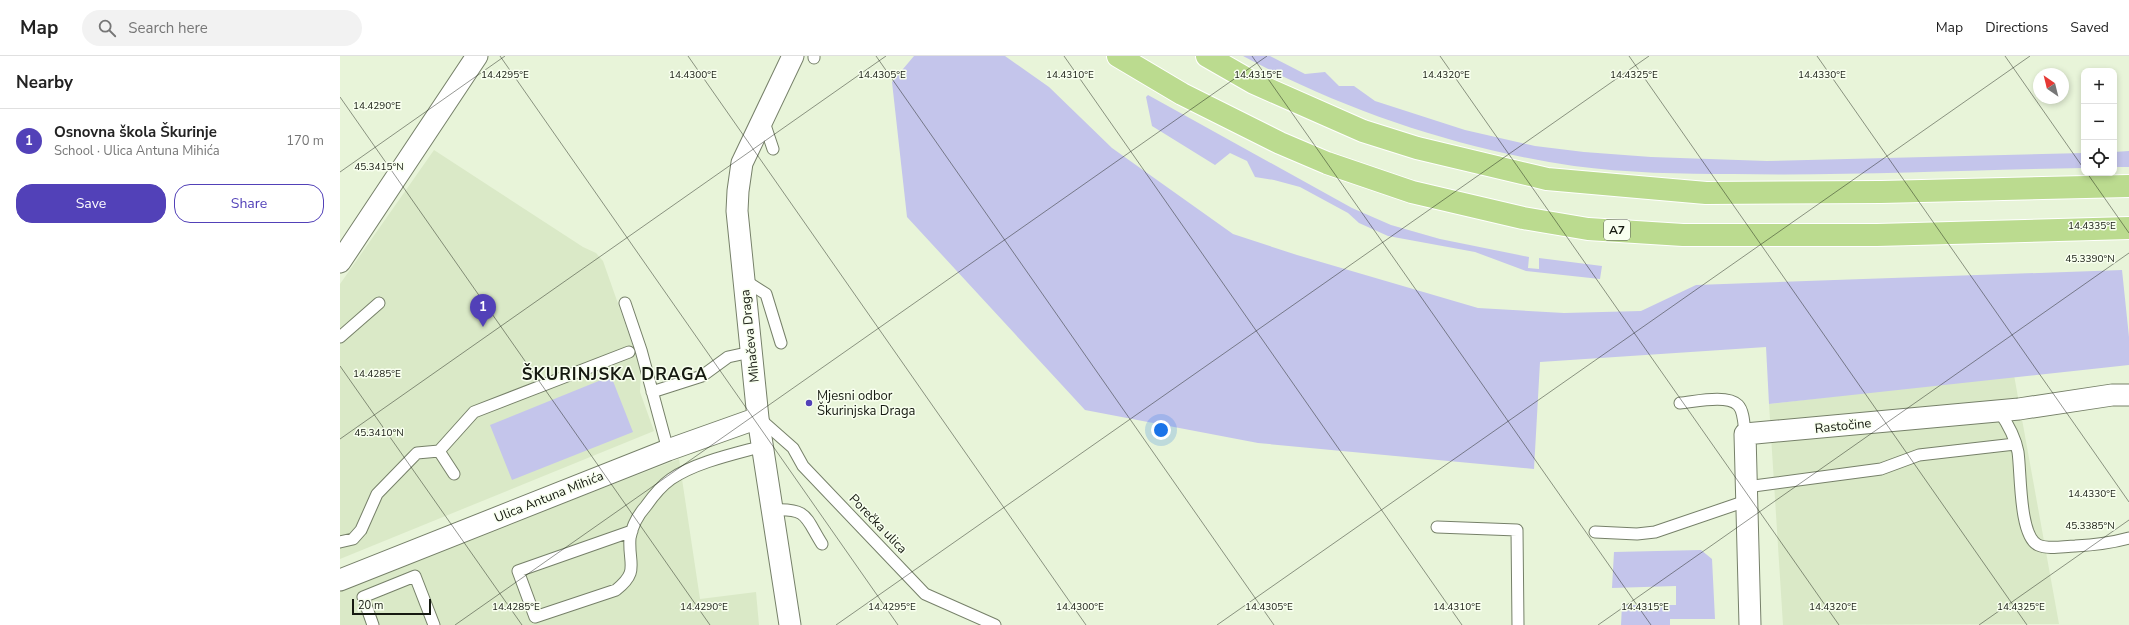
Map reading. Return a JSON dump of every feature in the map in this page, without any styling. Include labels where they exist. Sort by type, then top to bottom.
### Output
[{"type":"highway","name":"A7","points":[[1118,56],[1182,94],[1248,127],[1327,163],[1412,192],[1523,218],[1588,229],[1683,235],[1877,235],[2129,228]]},
{"type":"highway","points":[[1207,56],[1254,83],[1362,131],[1417,148],[1546,179],[1659,190],[1721,193],[1881,192],[2129,186]]},
{"type":"street","points":[[340,262],[476,56]]},
{"type":"street","name":"Mihačeva Draga","points":[[790,625],[758,418],[737,211],[742,163],[761,121],[794,56]]},
{"type":"street","name":"Rastočine","points":[[1745,434],[1999,411],[2112,395],[2129,395]]},
{"type":"street","name":"Ulica Antuna Mihića","points":[[340,580],[668,450],[758,418]]},
{"type":"street","points":[[1745,434],[1750,625]]},
{"type":"lane","points":[[761,121],[766,128],[773,149]]},
{"type":"lane","points":[[744,280],[766,294],[781,343]]},
{"type":"lane","points":[[340,337],[379,303]]},
{"type":"lane","points":[[625,303],[641,350],[668,450]]},
{"type":"lane","points":[[340,542],[353,539],[361,530],[377,494],[417,453],[439,451],[474,412],[629,352]]},
{"type":"lane","points":[[652,392],[702,376],[728,357],[751,352]]},
{"type":"lane","points":[[1680,403],[1720,399],[1732,401],[1738,405],[1741,412],[1745,434]]},
{"type":"lane","points":[[1999,411],[2008,423],[2016,444],[2024,512],[2030,534],[2038,545],[2048,548],[2076,546],[2107,543],[2129,538]]},
{"type":"lane","name":"Porečka ulica","points":[[758,418],[793,448],[803,466],[925,594],[995,625]]},
{"type":"lane","points":[[1595,532],[1637,534],[1655,532],[1746,494],[1881,469],[1919,455],[2016,444]]},
{"type":"lane","points":[[632,531],[518,571],[535,617],[616,590],[625,582],[631,574],[630,538],[632,531],[634,524],[656,492],[672,479],[717,458],[763,446]]},
{"type":"lane","points":[[439,451],[454,474]]},
{"type":"lane","points":[[773,510],[797,510],[803,514],[822,544]]},
{"type":"lane","points":[[1437,528],[1517,530],[1518,625]]},
{"type":"lane","points":[[373,625],[363,597],[415,576],[434,625]]},
{"type":"shaded area","points":[[914,56],[1005,56],[1049,87],[1112,148],[1233,234],[1297,255],[1478,308],[1564,313],[1641,311],[1696,285],[2122,270],[2129,337],[2129,365],[1769,404],[1766,347],[1540,362],[1534,469],[1258,443],[1085,410],[907,217],[892,82]]},
{"type":"shaded area","points":[[1243,56],[1270,56],[1305,74],[1325,72],[1339,86],[1354,86],[1375,101],[1465,130],[1535,146],[1584,152],[1651,157],[1767,161],[2081,153],[2081,168],[1865,174],[1694,174],[1654,173],[1574,166],[1531,159],[1446,138],[1362,110],[1282,76]]},
{"type":"shaded area","points":[[1148,95],[1352,208],[1391,225],[1440,239],[1529,257],[1528,268],[1539,269],[1539,258],[1602,266],[1600,279],[1526,271],[1475,252],[1388,236],[1359,223],[1348,213],[1300,187],[1255,177],[1247,161],[1230,153],[1215,165],[1152,126],[1146,97]]},
{"type":"shaded area","points":[[434,150],[583,247],[596,253],[603,261],[641,369],[640,392],[654,431],[340,559],[340,284]]},
{"type":"shaded area","points":[[2129,151],[2129,167],[2117,167],[2117,152]]},
{"type":"shaded area","points":[[2014,375],[2059,624],[1783,625],[1769,404]]},
{"type":"shaded area","points":[[611,376],[633,432],[512,480],[490,425]]},
{"type":"shaded area","points":[[679,459],[700,599],[756,592],[759,625],[340,625],[340,589]]},
{"type":"shaded area","points":[[1701,550],[1712,559],[1715,619],[1670,619],[1670,625],[1621,625],[1622,605],[1676,605],[1676,586],[1612,588],[1614,552]]},
{"type":"place","name":"Osnovna škola Škurinje","points":[[483,327]]},
{"type":"place","name":"Mjesni odbor Škurinjska Draga","points":[[809,403]]},
{"type":"district","name":"ŠKURINJSKA DRAGA","points":[[615,374]]}]
